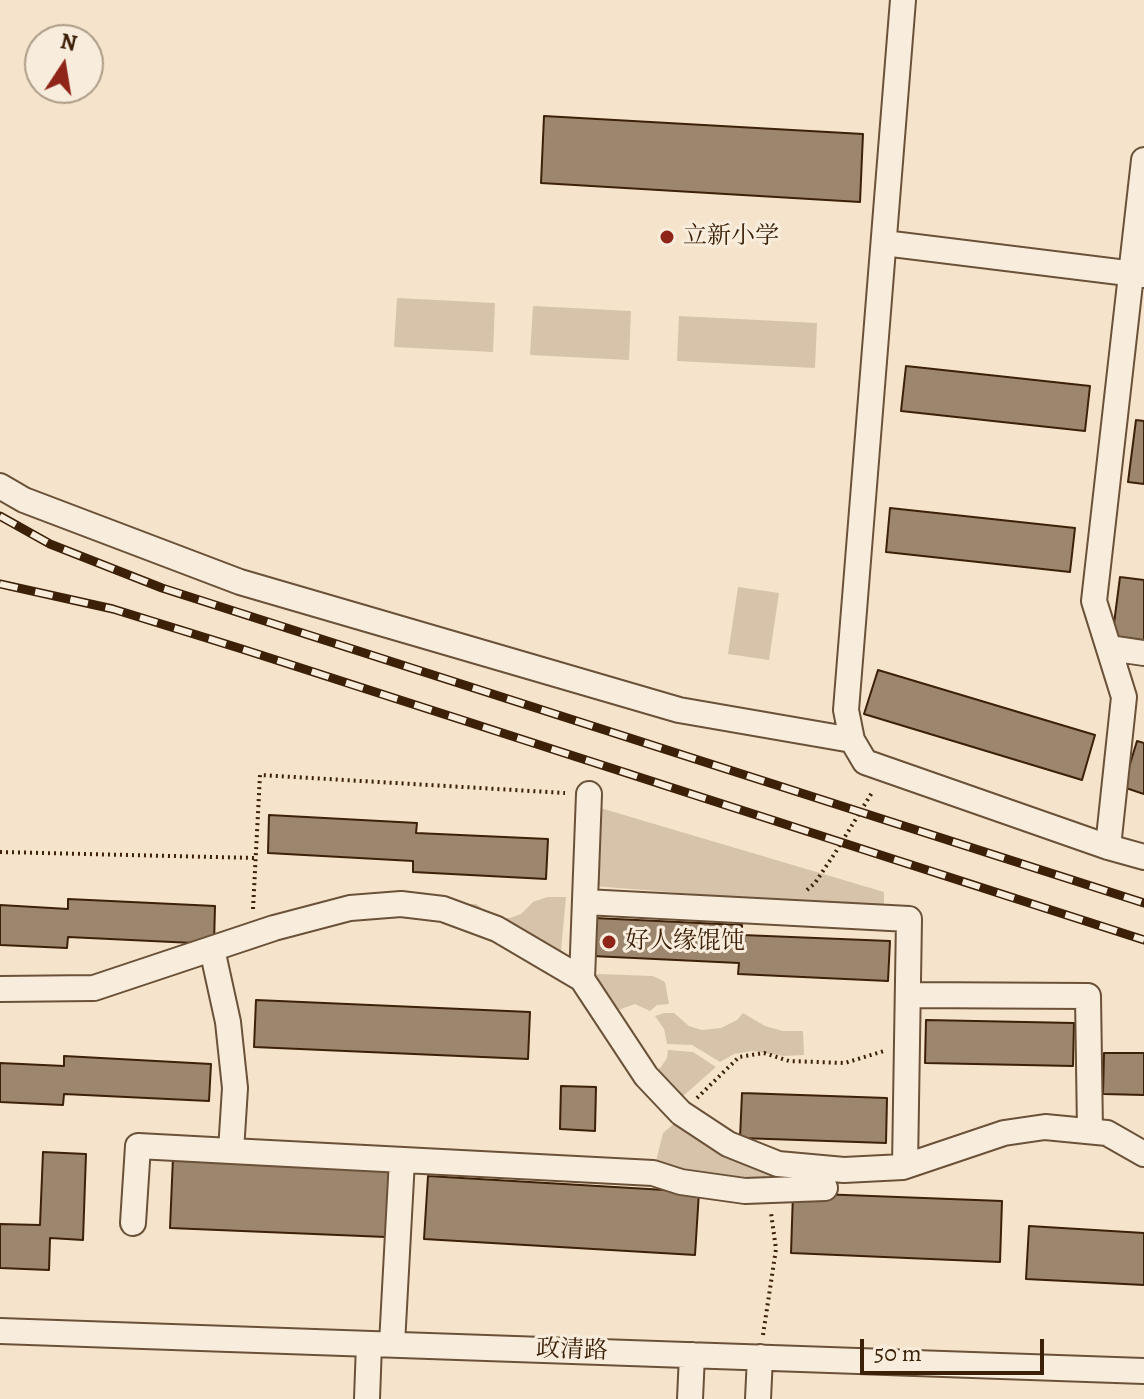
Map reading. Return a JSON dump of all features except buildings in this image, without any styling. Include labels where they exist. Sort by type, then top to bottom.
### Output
[{"type":"street","points":[[903,0],[846,710],[852,740],[865,762],[1144,857]]},
{"type":"street","points":[[1108,847],[1124,697],[1094,601],[1138,274],[1144,160]]},
{"type":"street","points":[[884,243],[1138,274]]},
{"type":"street","points":[[0,486],[24,500],[240,582],[679,710],[852,740]]},
{"type":"street","points":[[1109,648],[1144,653]]},
{"type":"street","points":[[582,979],[589,794]]},
{"type":"street","points":[[585,902],[909,919],[905,1166]]},
{"type":"street","points":[[0,989],[94,988],[252,935],[350,908],[401,904],[443,909],[497,929],[582,979],[646,1076],[681,1113],[728,1144],[778,1164],[844,1170],[905,1166],[1004,1133],[1045,1127],[1107,1133],[1144,1154]]},
{"type":"street","points":[[212,949],[228,1022],[235,1088],[231,1151]]},
{"type":"street","points":[[908,995],[1088,996],[1090,1131]]},
{"type":"street","points":[[133,1223],[138,1146],[653,1173],[710,1187],[768,1192],[825,1188]]},
{"type":"street","points":[[367,1399],[381,1344],[402,1160]]},
{"type":"street","name":"政清路","points":[[0,1331],[1144,1371]]},
{"type":"street","points":[[690,1399],[692,1355]]},
{"type":"street","points":[[758,1399],[760,1357]]},
{"type":"path","points":[[780,912],[815,883],[887,770]]},
{"type":"path","points":[[252,935],[260,775],[589,794]]},
{"type":"path","points":[[0,852],[256,858]]},
{"type":"path","points":[[681,1113],[739,1057],[764,1053],[789,1061],[845,1063],[878,1055],[907,1038]]},
{"type":"path","points":[[760,1357],[776,1249],[768,1192]]},
{"type":"shaded area","points":[[397,298],[495,303],[493,352],[394,347]]},
{"type":"shaded area","points":[[533,306],[631,311],[629,360],[530,355]]},
{"type":"shaded area","points":[[679,316],[817,323],[815,368],[677,361]]},
{"type":"shaded area","points":[[738,587],[779,593],[769,660],[728,654]]},
{"type":"shaded area","points":[[597,807],[884,892],[884,909],[593,886]]},
{"type":"shaded area","points":[[547,897],[566,897],[560,961],[450,904],[476,904],[496,918],[510,918],[521,914],[533,902]]},
{"type":"shaded area","points":[[590,976],[653,976],[665,982],[669,1004],[657,1005],[650,1011],[635,1004],[610,1013]]},
{"type":"shaded area","points":[[674,1013],[689,1026],[702,1030],[721,1028],[737,1020],[743,1013],[765,1026],[783,1031],[803,1031],[804,1055],[784,1056],[752,1051],[734,1054],[720,1062],[692,1045],[667,1044],[664,1029],[655,1016]]},
{"type":"shaded area","points":[[668,1050],[693,1052],[716,1067],[682,1097],[652,1075],[667,1058]]},
{"type":"shaded area","points":[[676,1122],[722,1152],[792,1175],[792,1184],[734,1183],[655,1165],[663,1133]]},
{"type":"railway","points":[[0,516],[50,544],[162,588],[1144,903]]},
{"type":"railway","points":[[0,584],[113,609],[242,649],[1144,940]]},
{"type":"place","name":"立新小学","points":[[667,237]]},
{"type":"place","name":"好人缘馄饨","points":[[609,942]]}]
